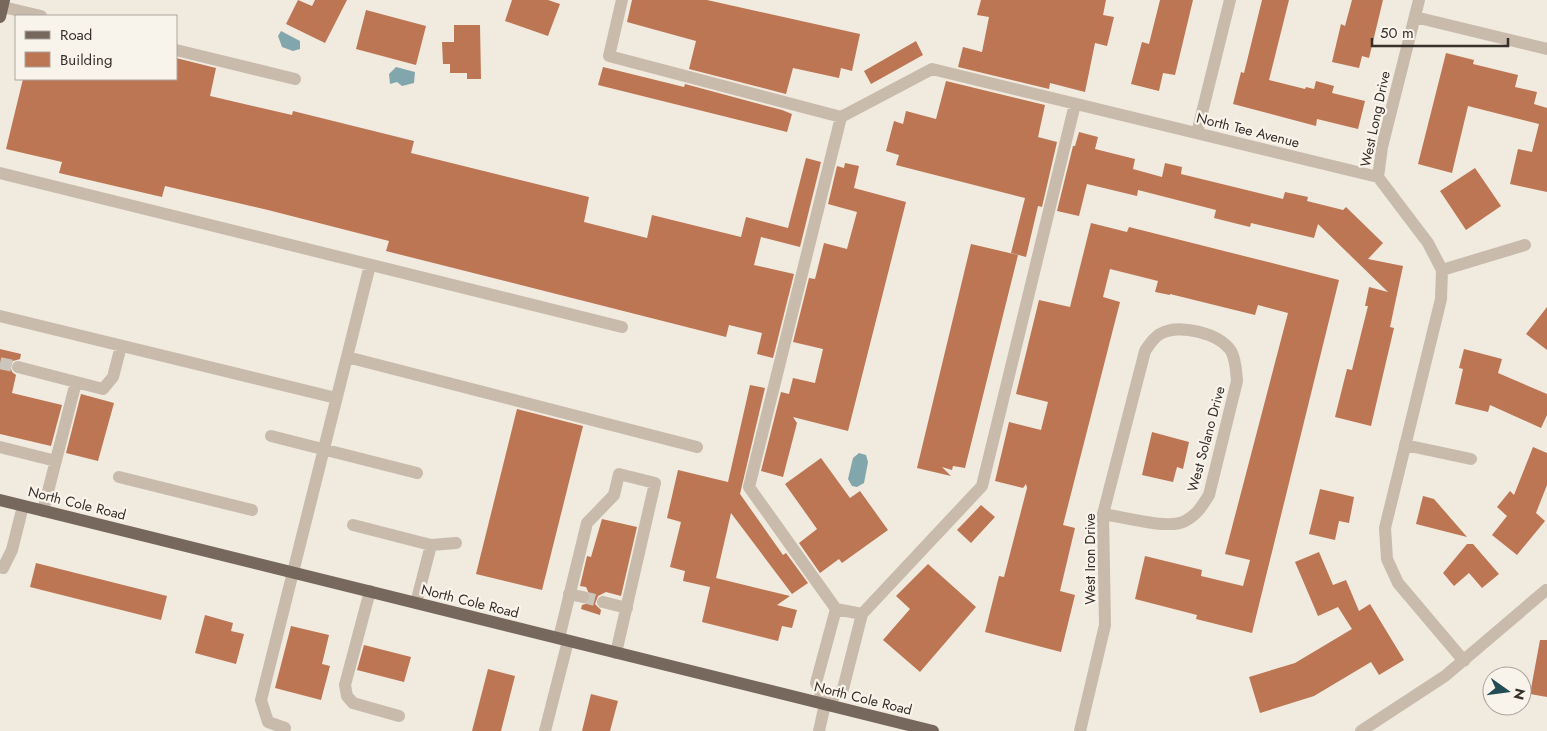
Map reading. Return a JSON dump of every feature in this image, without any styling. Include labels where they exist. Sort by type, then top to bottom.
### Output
[{"type":"main road","name":"North Cole Road","points":[[0,500],[933,731]]},
{"type":"street","points":[[622,0],[609,56],[841,117],[749,487],[836,609],[862,614]]},
{"type":"street","points":[[1197,133],[1230,0]]},
{"type":"street","name":"West Long Drive","points":[[1419,0],[1382,147],[1378,177],[1428,243],[1442,270],[1442,300],[1385,528],[1387,559],[1398,583],[1464,661]]},
{"type":"street","points":[[2,8],[36,15]]},
{"type":"street","points":[[1415,16],[1547,49]]},
{"type":"street","points":[[178,50],[295,79]]},
{"type":"street","name":"North Tee Avenue","points":[[841,117],[932,69],[1378,177]]},
{"type":"street","points":[[825,704],[843,689],[862,614],[982,486],[1075,104]]},
{"type":"street","points":[[0,173],[622,327]]},
{"type":"street","points":[[1442,270],[1525,245]]},
{"type":"street","points":[[285,728],[268,722],[261,700],[370,265]]},
{"type":"street","points":[[0,316],[336,398]]},
{"type":"street","name":"West Solano Drive","points":[[1103,514],[1171,525],[1184,522],[1198,512],[1208,495],[1237,381],[1236,365],[1230,350],[1211,336],[1184,330],[1171,330],[1160,334]]},
{"type":"street","name":"West Iron Drive","points":[[1080,731],[1105,625],[1103,514],[1145,351],[1160,334]]},
{"type":"street","points":[[18,367],[103,389],[113,377],[121,346]]},
{"type":"street","points":[[347,357],[697,447]]},
{"type":"street","points":[[43,511],[76,382]]},
{"type":"street","points":[[271,436],[418,473]]},
{"type":"street","points":[[1405,445],[1471,460]]},
{"type":"street","points":[[0,446],[56,461]]},
{"type":"street","points":[[545,731],[563,640],[569,594],[587,523],[614,495],[619,474],[655,483],[616,652]]},
{"type":"street","points":[[119,477],[252,510]]},
{"type":"street","points":[[1,572],[12,550],[23,506]]},
{"type":"street","points":[[352,524],[431,545],[456,543]]},
{"type":"street","points":[[416,603],[431,545]]},
{"type":"street","points":[[1360,731],[1446,676],[1546,590]]},
{"type":"street","points":[[370,591],[345,685],[347,696],[353,703],[399,716]]},
{"type":"street","points":[[569,594],[583,597]]},
{"type":"street","points":[[603,602],[627,608]]},
{"type":"street","points":[[819,731],[825,704],[816,683],[836,609]]},
{"type":"water","points":[[281,31],[300,41],[300,49],[293,51],[282,47],[278,36]]},
{"type":"water","points":[[396,67],[415,72],[414,83],[402,86],[397,82],[390,84],[389,74]]},
{"type":"water","points":[[859,453],[866,455],[868,462],[864,483],[857,487],[852,486],[848,479],[853,458]]},
{"type":"building","points":[[298,0],[312,6],[315,0],[347,0],[325,43],[286,24]]},
{"type":"building","points":[[512,0],[548,0],[560,4],[548,36],[505,21]]},
{"type":"building","points":[[632,0],[707,0],[860,34],[852,71],[841,68],[839,78],[793,68],[786,94],[689,69],[696,41],[627,22]]},
{"type":"building","points":[[981,0],[1106,0],[1103,15],[1114,17],[1107,46],[1095,43],[1085,92],[1050,83],[1049,89],[958,67],[963,47],[982,52],[989,17],[977,15]]},
{"type":"building","points":[[1160,0],[1193,0],[1175,75],[1163,73],[1159,91],[1131,84],[1142,42],[1149,44]]},
{"type":"building","points":[[1262,0],[1289,0],[1269,80],[1305,89],[1306,87],[1314,89],[1316,81],[1334,86],[1332,93],[1365,101],[1358,129],[1317,119],[1316,126],[1233,104],[1241,72],[1244,73]]},
{"type":"building","points":[[1352,0],[1383,0],[1369,58],[1362,56],[1359,68],[1332,62],[1341,24],[1345,26]]},
{"type":"building","points":[[366,10],[426,26],[416,65],[356,49]]},
{"type":"building","points":[[454,25],[480,25],[481,79],[467,79],[467,73],[450,73],[450,64],[443,64],[442,42],[454,42]]},
{"type":"building","points":[[916,41],[923,55],[871,84],[864,71]]},
{"type":"building","points":[[1446,53],[1474,60],[1473,64],[1518,75],[1515,87],[1537,92],[1534,104],[1547,108],[1547,192],[1510,184],[1518,149],[1532,152],[1539,124],[1468,106],[1452,173],[1418,164]]},
{"type":"building","points":[[178,58],[216,68],[210,96],[292,115],[293,111],[414,141],[411,153],[589,197],[584,222],[647,238],[652,215],[741,237],[746,217],[788,228],[806,158],[821,162],[800,247],[761,237],[754,265],[794,274],[773,358],[757,354],[762,333],[729,325],[726,337],[386,251],[389,241],[268,210],[165,186],[162,197],[59,173],[62,162],[6,149],[23,80],[178,80]]},
{"type":"building","points":[[603,67],[684,87],[685,84],[782,110],[792,114],[787,132],[598,85]]},
{"type":"building","points":[[946,81],[1045,105],[1038,137],[1057,142],[1042,207],[1038,206],[1026,257],[1011,253],[1025,198],[896,165],[899,155],[886,151],[894,121],[903,124],[906,111],[936,119]]},
{"type":"building","points":[[1079,132],[1098,137],[1095,149],[1135,159],[1133,169],[1162,177],[1165,163],[1182,167],[1181,174],[1283,199],[1285,192],[1308,197],[1307,201],[1343,210],[1346,207],[1383,243],[1368,259],[1403,266],[1390,327],[1394,328],[1371,426],[1335,417],[1347,369],[1352,370],[1368,306],[1365,306],[1369,287],[1388,292],[1318,224],[1314,238],[1251,223],[1250,227],[1214,218],[1216,210],[1138,190],[1137,196],[1087,184],[1079,216],[1057,211],[1073,146],[1075,146]]},
{"type":"building","points":[[845,163],[859,166],[854,188],[906,202],[848,431],[793,417],[797,423],[783,477],[761,471],[781,392],[789,394],[793,378],[815,383],[823,349],[793,342],[809,278],[815,279],[824,243],[847,249],[857,212],[828,204],[837,166],[844,168]]},
{"type":"building","points":[[1475,168],[1501,206],[1466,230],[1440,191]]},
{"type":"building","points":[[1091,223],[1127,232],[1129,227],[1339,280],[1252,633],[1196,619],[1197,615],[1135,599],[1145,556],[1202,570],[1201,576],[1243,586],[1250,560],[1225,554],[1288,313],[1258,305],[1255,315],[1155,292],[1158,281],[1110,269],[1103,297],[1120,302],[1063,525],[1075,528],[1060,591],[1075,595],[1061,652],[985,632],[999,576],[1004,577],[1027,488],[1026,484],[1023,488],[995,481],[1009,422],[1041,430],[1048,402],[1016,394],[1039,300],[1070,307]]},
{"type":"building","points":[[971,244],[1018,255],[965,468],[953,466],[952,470],[942,467],[951,476],[917,468]]},
{"type":"building","points":[[1547,307],[1547,350],[1526,334]]},
{"type":"building","points":[[0,349],[21,354],[20,359],[13,361],[10,365],[12,372],[16,375],[12,393],[62,405],[51,446],[0,434]]},
{"type":"building","points":[[1464,349],[1502,359],[1498,373],[1547,394],[1547,415],[1541,428],[1490,405],[1488,412],[1455,404],[1463,369],[1459,368]]},
{"type":"building","points":[[750,385],[765,388],[740,494],[783,555],[786,553],[808,583],[792,594],[731,513],[716,578],[790,596],[777,605],[797,610],[792,628],[782,626],[778,641],[702,622],[710,587],[683,581],[685,571],[670,567],[681,522],[667,518],[678,470],[728,482]]},
{"type":"building","points":[[81,394],[114,403],[98,461],[66,453]]},
{"type":"building","points":[[517,409],[583,426],[542,590],[476,574]]},
{"type":"building","points":[[1152,432],[1189,442],[1183,469],[1177,467],[1173,482],[1142,475]]},
{"type":"building","points":[[1533,447],[1547,453],[1547,485],[1536,513],[1545,521],[1517,555],[1492,535],[1507,516],[1497,507],[1510,491],[1514,495]]},
{"type":"building","points":[[821,458],[850,498],[860,491],[888,530],[842,563],[839,559],[820,573],[799,543],[817,529],[785,484]]},
{"type":"building","points":[[1320,489],[1354,497],[1349,523],[1339,521],[1335,540],[1309,534]]},
{"type":"building","points":[[1423,496],[1434,499],[1467,537],[1416,524]]},
{"type":"building","points":[[981,505],[995,517],[971,543],[957,530]]},
{"type":"building","points":[[602,519],[637,527],[621,596],[606,592],[598,596],[595,604],[601,610],[600,615],[581,609],[582,605],[589,603],[591,598],[586,587],[580,586],[587,556],[591,557]]},
{"type":"building","points":[[1467,544],[1473,544],[1499,574],[1482,588],[1469,573],[1454,586],[1443,573]]},
{"type":"building","points":[[1319,552],[1333,585],[1346,580],[1359,611],[1370,604],[1404,660],[1379,675],[1371,662],[1314,696],[1260,713],[1249,677],[1295,663],[1352,629],[1338,607],[1318,616],[1295,562]]},
{"type":"building","points":[[36,563],[167,596],[161,620],[30,587]]},
{"type":"building","points":[[928,564],[976,607],[920,672],[883,640],[910,609],[896,596]]},
{"type":"building","points":[[205,615],[233,623],[231,631],[244,634],[236,664],[195,653]]},
{"type":"building","points":[[291,626],[329,635],[322,664],[330,666],[321,700],[275,688]]},
{"type":"building","points":[[1540,640],[1547,640],[1547,697],[1532,694],[1532,683]]},
{"type":"building","points":[[364,645],[411,657],[404,682],[357,670]]},
{"type":"building","points":[[488,669],[515,676],[501,731],[472,731]]},
{"type":"building","points":[[591,694],[618,701],[610,731],[582,731]]},
{"type":"tunnel","points":[[0,363],[18,367]]},
{"type":"tunnel","points":[[583,597],[603,602]]}]
